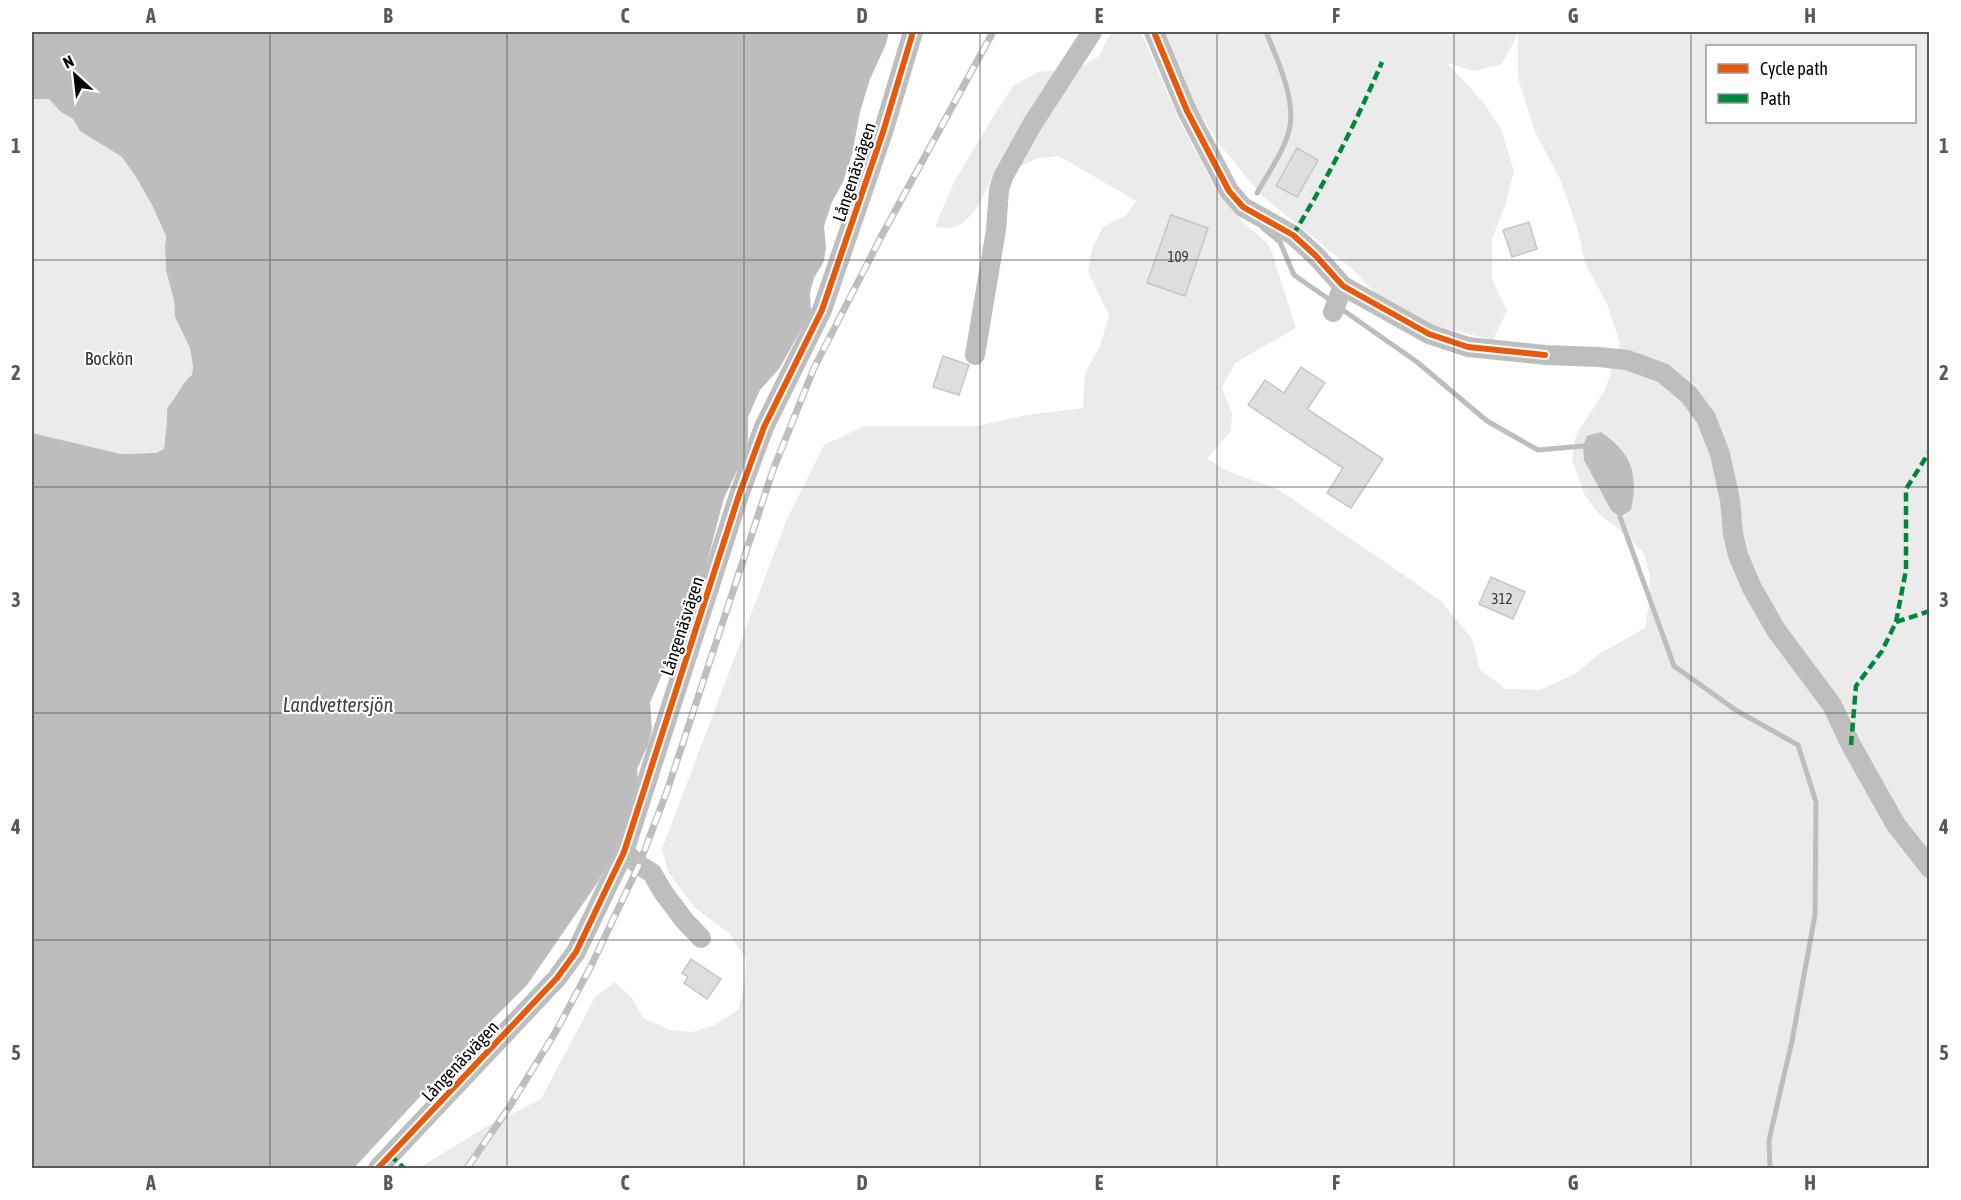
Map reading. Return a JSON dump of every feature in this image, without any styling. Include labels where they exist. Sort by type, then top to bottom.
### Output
[{"type":"street","name":"Långenäsvägen","points":[[378,1168],[557,978],[576,952],[624,852],[739,495],[764,427],[822,310],[876,153],[913,32]]},
{"type":"street","points":[[975,355],[996,230],[999,190],[1003,177],[1033,123],[1092,32]]},
{"type":"street","points":[[1154,32],[1187,111],[1229,191],[1243,207],[1293,235],[1316,256],[1338,300],[1468,347],[1627,360],[1663,372],[1689,395],[1706,418],[1720,454],[1738,555],[1752,588],[1776,630],[1832,705],[1851,745],[1896,825],[1929,868]]},
{"type":"street","points":[[624,852],[652,873],[684,920],[701,938]]},
{"type":"green space","points":[[1111,32],[1141,32],[1181,124],[1219,194],[1242,221],[1267,243],[1272,252],[1296,328],[1235,363],[1222,388],[1232,413],[1231,431],[1207,459],[1232,473],[1278,489],[1440,600],[1472,639],[1480,670],[1506,689],[1540,690],[1575,674],[1599,654],[1645,628],[1650,577],[1644,553],[1599,514],[1584,494],[1572,459],[1576,435],[1605,390],[1620,343],[1607,304],[1585,263],[1578,231],[1560,179],[1535,132],[1518,78],[1518,34],[1502,64],[1474,71],[1447,63],[1483,102],[1501,129],[1514,171],[1505,206],[1492,239],[1492,279],[1507,311],[1493,340],[1424,323],[1375,293],[1351,268],[1261,195],[1221,146],[1195,106],[1165,32],[1929,32],[1929,1168],[419,1168],[484,1128],[541,1099],[595,997],[615,982],[632,998],[643,1018],[670,1030],[692,1032],[715,1025],[739,1009],[746,959],[729,933],[695,908],[668,872],[662,849],[787,519],[824,445],[864,426],[978,426],[1026,415],[1083,408],[1085,373],[1100,346],[1109,315],[1088,272],[1092,249],[1103,227],[1126,215],[1136,201],[1059,156],[1039,158],[992,178],[978,206],[961,224],[952,228],[935,227],[954,182],[1014,85],[1039,72],[1079,68],[1099,56]]},
{"type":"green space","name":"Bockön","points":[[32,99],[49,99],[61,112],[73,119],[80,131],[122,157],[152,205],[166,236],[166,270],[174,301],[175,316],[190,348],[193,366],[192,375],[168,408],[164,449],[156,453],[121,454],[32,433]]},
{"type":"water","name":"Landvettersjön","points":[[32,32],[889,32],[870,79],[860,112],[852,155],[843,182],[832,202],[824,226],[826,247],[824,261],[814,278],[810,293],[811,312],[779,369],[760,390],[748,417],[745,454],[724,498],[698,596],[684,622],[650,703],[652,729],[648,745],[637,769],[638,783],[614,852],[598,882],[527,985],[479,1033],[354,1168],[32,1168],[32,433],[121,454],[156,453],[164,449],[167,408],[192,375],[193,366],[190,348],[175,317],[174,301],[166,270],[166,236],[152,205],[122,157],[80,131],[73,119],[61,112],[49,99],[32,99]]},
{"type":"water","points":[[1601,432],[1626,456],[1633,475],[1631,510],[1620,517],[1611,510],[1584,460],[1583,446],[1587,436]]},
{"type":"building","points":[[1297,148],[1318,160],[1297,197],[1276,186]]},
{"type":"building","points":[[1171,215],[1208,228],[1185,296],[1147,283]]},
{"type":"building","points":[[1529,222],[1537,249],[1512,257],[1503,230]]},
{"type":"building","points":[[943,356],[969,365],[959,395],[933,387]]},
{"type":"building","points":[[1301,367],[1325,383],[1307,409],[1383,459],[1351,508],[1327,493],[1343,468],[1248,405],[1265,380],[1284,393]]},
{"type":"building","points":[[1491,577],[1525,592],[1513,619],[1479,604]]},
{"type":"building","points":[[691,959],[721,979],[707,999],[684,983],[688,977],[682,973]]},
{"type":"waterway","points":[[1257,193],[1285,143],[1291,115],[1288,91],[1266,32]]},
{"type":"waterway","points":[[1263,228],[1280,242],[1294,275],[1333,302]]},
{"type":"waterway","points":[[1340,308],[1417,362],[1487,421],[1538,450],[1583,446]]},
{"type":"waterway","points":[[1620,517],[1674,666],[1737,711],[1798,745],[1816,802],[1815,915],[1792,1041],[1769,1140],[1770,1168]]},
{"type":"railway","points":[[467,1168],[508,1109],[555,1033],[590,968],[639,865],[667,791],[773,470],[814,368],[882,235],[993,32]]},
{"type":"marked path","points":[[1293,235],[1318,193],[1382,62]]},
{"type":"marked path","points":[[1896,622],[1906,570],[1906,489],[1930,451]]},
{"type":"marked path","points":[[1851,745],[1856,686],[1882,651],[1896,622],[1930,611]]},
{"type":"marked path","points":[[390,1155],[404,1168]]},
{"type":"cycle path","points":[[378,1168],[557,978],[576,952],[624,852],[739,495],[764,427],[822,310],[883,132],[913,32]]},
{"type":"cycle path","points":[[1154,32],[1187,111],[1229,191],[1243,207],[1293,235],[1343,286],[1429,334],[1468,347],[1545,355]]}]
